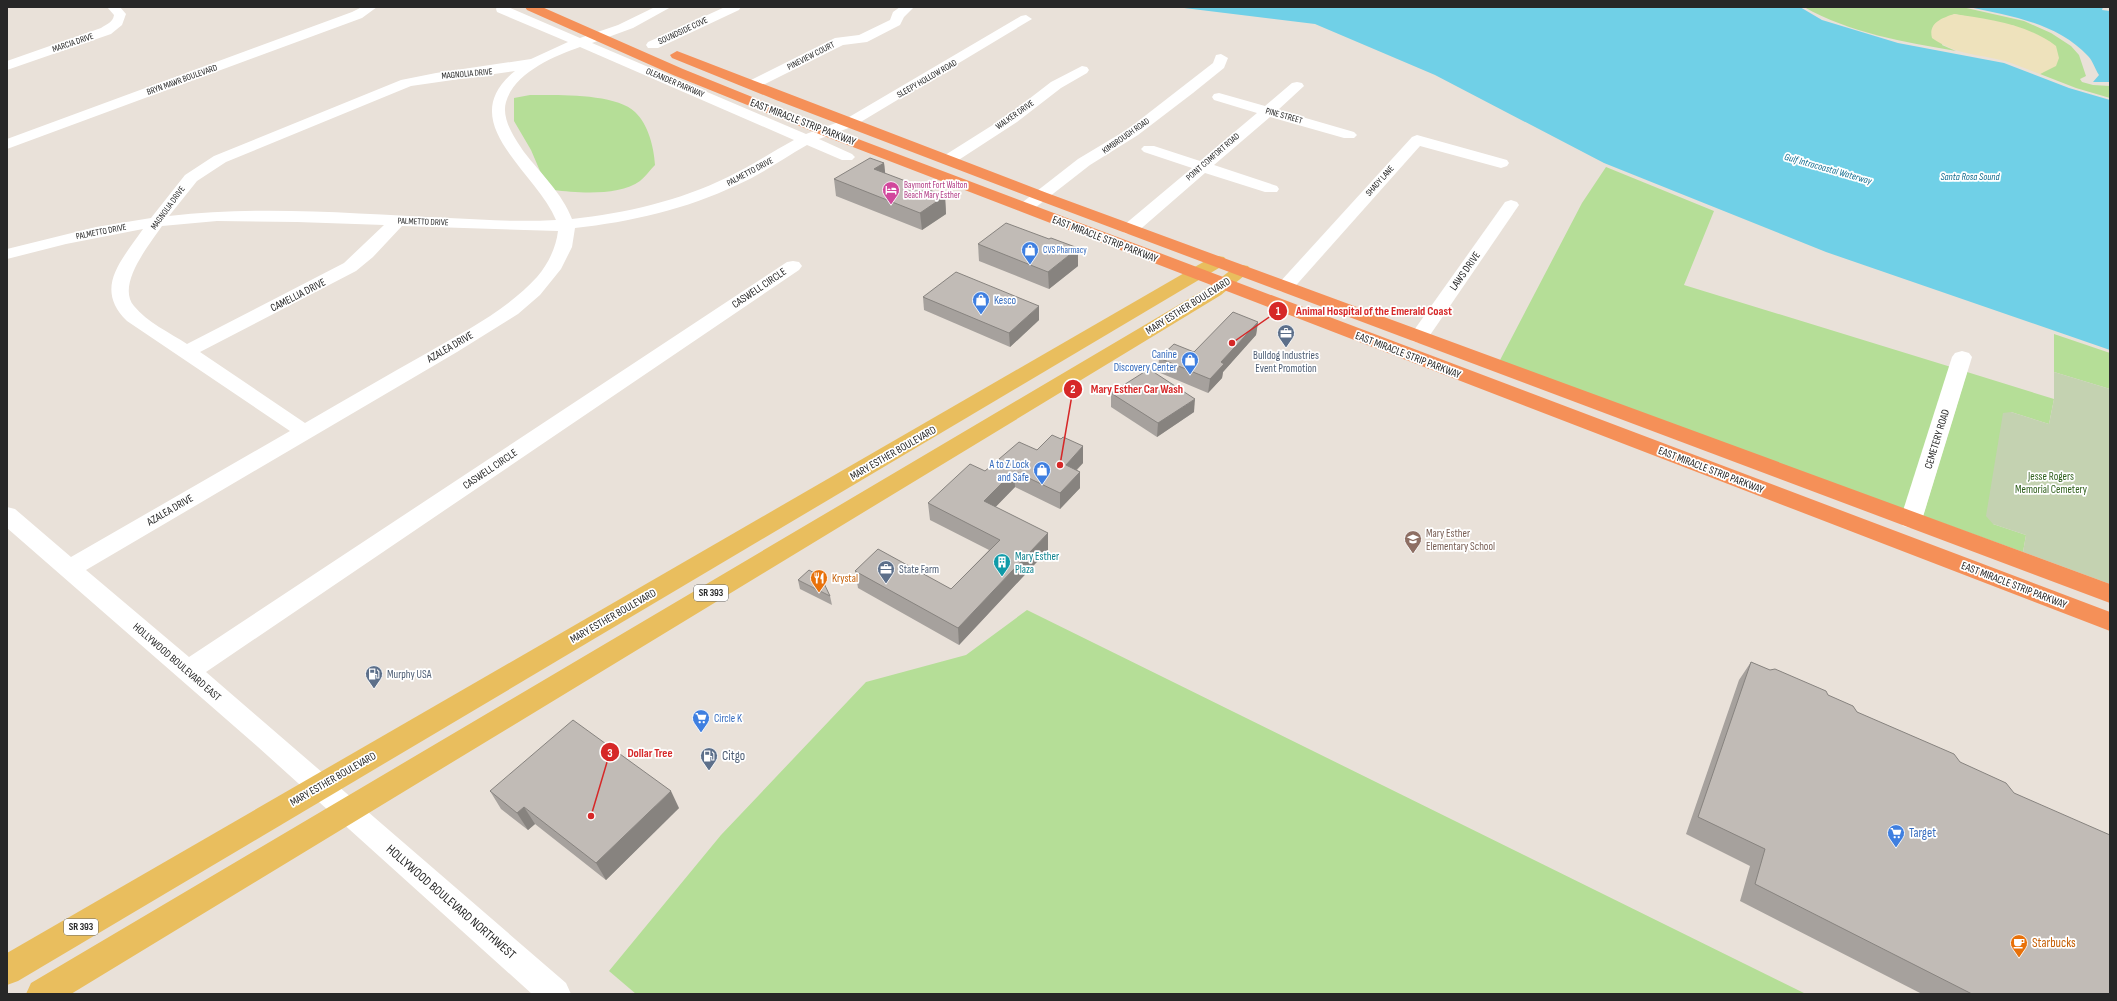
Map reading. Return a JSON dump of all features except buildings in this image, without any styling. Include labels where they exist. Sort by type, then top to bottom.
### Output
[{"type":"highway","name":"EAST MIRACLE STRIP PARKWAY","points":[[531,7],[705,83],[824,131],[1197,274],[1233,278],[1285,287],[2110,594]]},
{"type":"highway","name":"EAST MIRACLE STRIP PARKWAY","points":[[566,7],[752,86],[1218,262],[1233,278],[2110,622]]},
{"type":"main road","name":"MARY ESTHER BOULEVARD","points":[[7,970],[1218,262]]},
{"type":"main road","name":"MARY ESTHER BOULEVARD","points":[[42,994],[1233,278]]},
{"type":"street","name":"MARCIA DRIVE","points":[[7,66],[106,31],[118,22],[120,18],[118,11],[113,7]]},
{"type":"street","points":[[566,224],[558,206],[503,131],[496,110],[500,98],[506,88],[536,61],[579,42],[617,29],[665,7]]},
{"type":"street","name":"SOUNDSIDE COVE","points":[[653,45],[735,7]]},
{"type":"street","name":"PINEVIEW COURT","points":[[752,86],[840,41],[866,37],[895,22],[898,15],[908,7]]},
{"type":"street","name":"BRYN MAWR BOULEVARD","points":[[7,144],[377,8]]},
{"type":"street","name":"OLEANDER PARKWAY","points":[[502,9],[847,157]]},
{"type":"street","name":"SLEEPY HOLLOW ROAD","points":[[824,131],[850,123],[1026,19]]},
{"type":"street","name":"KIMBROUGH ROAD","points":[[1025,208],[1084,162],[1120,141],[1188,90],[1219,65],[1221,58]]},
{"type":"street","name":"MAGNOLIA DRIVE","points":[[304,432],[134,317],[122,306],[120,281],[157,223],[183,186],[201,170],[220,160],[278,135],[406,83],[436,76],[503,70],[536,61]]},
{"type":"street","name":"WALKER DRIVE","points":[[948,160],[1012,119],[1056,85],[1082,70]]},
{"type":"street","name":"POINT COMFORT ROAD","points":[[1130,229],[1297,86]]},
{"type":"street","name":"PINE STREET","points":[[1219,97],[1349,135]]},
{"type":"street","name":"PALMETTO DRIVE","points":[[7,254],[80,236],[157,223],[246,216],[514,226],[566,224],[644,212],[699,196],[734,181],[824,131]]},
{"type":"street","name":"SHADY LANE","points":[[1285,287],[1418,140],[1502,163]]},
{"type":"street","points":[[1149,148],[1271,189]]},
{"type":"street","name":"LAWS DRIVE","points":[[1419,337],[1511,205]]},
{"type":"street","name":"CAMELLIA DRIVE","points":[[186,352],[350,267],[367,253],[398,221]]},
{"type":"street","name":"AZALEA DRIVE","points":[[68,569],[500,318],[522,302],[544,281],[555,265],[565,241],[566,224]]},
{"type":"street","name":"CASWELL CIRCLE","points":[[188,671],[793,266]]},
{"type":"street","name":"CEMETERY ROAD","points":[[1911,520],[1962,358]]},
{"type":"street","name":"HOLLYWOOD BOULEVARD EAST","points":[[7,515],[347,810]]},
{"type":"street","name":"HOLLYWOOD BOULEVARD NORTHWEST","points":[[347,810],[555,994]]},
{"type":"green space","points":[[1804,7],[1962,7],[2024,21],[2051,33],[2071,46],[2079,55],[2086,76],[2080,79],[2082,82],[2093,85],[2110,86],[2110,98],[2076,88],[2040,74],[2043,72],[2015,26],[1954,14],[1942,45],[1956,51],[1897,40],[1859,30],[1840,24]]},
{"type":"green space","points":[[530,95],[585,96],[614,101],[626,106],[640,117],[647,129],[652,143],[655,165],[640,181],[632,186],[622,189],[598,192],[554,190],[540,171],[531,150],[514,121],[514,98]]},
{"type":"green space","points":[[1606,167],[1714,211],[1684,285],[1951,367],[1905,510],[1499,362],[1582,203]]},
{"type":"green space","points":[[2054,334],[2110,353],[2110,389],[2054,372]]},
{"type":"green space","points":[[1967,372],[2054,399],[2049,424],[2011,412],[1993,524],[2026,535],[2023,552],[1923,516]]},
{"type":"green space","name":"Jesse Rogers Memorial Cemetery","points":[[2054,372],[2110,389],[2110,584],[2023,552],[2026,535],[1993,524],[1986,516],[2003,413],[2011,412],[2049,424],[2054,399]]},
{"type":"green space","points":[[1027,610],[1806,994],[636,994],[609,971],[721,835],[866,682],[966,655]]},
{"type":"sand","points":[[1954,14],[1981,18],[2033,32],[2056,46],[2059,58],[2056,66],[2040,74],[2005,61],[1959,51],[1941,44],[1932,38],[1932,28],[1941,19]]},
{"type":"water","name":"Santa Rosa Sound","points":[[1176,7],[1800,7],[1822,20],[1898,43],[2004,63],[2069,88],[2110,100],[2110,350],[1826,252],[1604,163],[1435,75],[1315,24]]},
{"type":"water","points":[[1969,7],[2103,7],[2102,10],[2110,11],[2110,82],[2093,82],[2099,75],[2088,56],[2076,45],[2048,28],[2033,22]]},
{"type":"place","name":"Baymont Fort Walton Beach Mary Esther","points":[[891,205]]},
{"type":"place","name":"CVS Pharmacy","points":[[1030,265]]},
{"type":"place","name":"Kesco","points":[[981,315]]},
{"type":"place","name":"Animal Hospital of the Emerald Coast","points":[[1232,343]]},
{"type":"place","name":"Bulldog Industries Event Promotion","points":[[1286,348]]},
{"type":"place","name":"Canine Discovery Center","points":[[1190,375]]},
{"type":"place","name":"Mary Esther Car Wash","points":[[1060,465]]},
{"type":"place","name":"A to Z Lock and Safe","points":[[1042,485]]},
{"type":"place","name":"Mary Esther Elementary School","points":[[1413,554]]},
{"type":"place","name":"Mary Esther Plaza","points":[[1002,577]]},
{"type":"place","name":"State Farm","points":[[886,584]]},
{"type":"place","name":"Krystal","points":[[819,593]]},
{"type":"place","name":"Murphy USA","points":[[374,689]]},
{"type":"place","name":"Circle K","points":[[701,733]]},
{"type":"place","name":"Citgo","points":[[709,771]]},
{"type":"place","name":"Dollar Tree","points":[[591,816]]},
{"type":"place","name":"Target","points":[[1896,848]]},
{"type":"place","name":"Starbucks","points":[[2019,958]]},
{"type":"water label","name":"Gulf Intracoastal Waterway","points":[[1828,169]]}]
